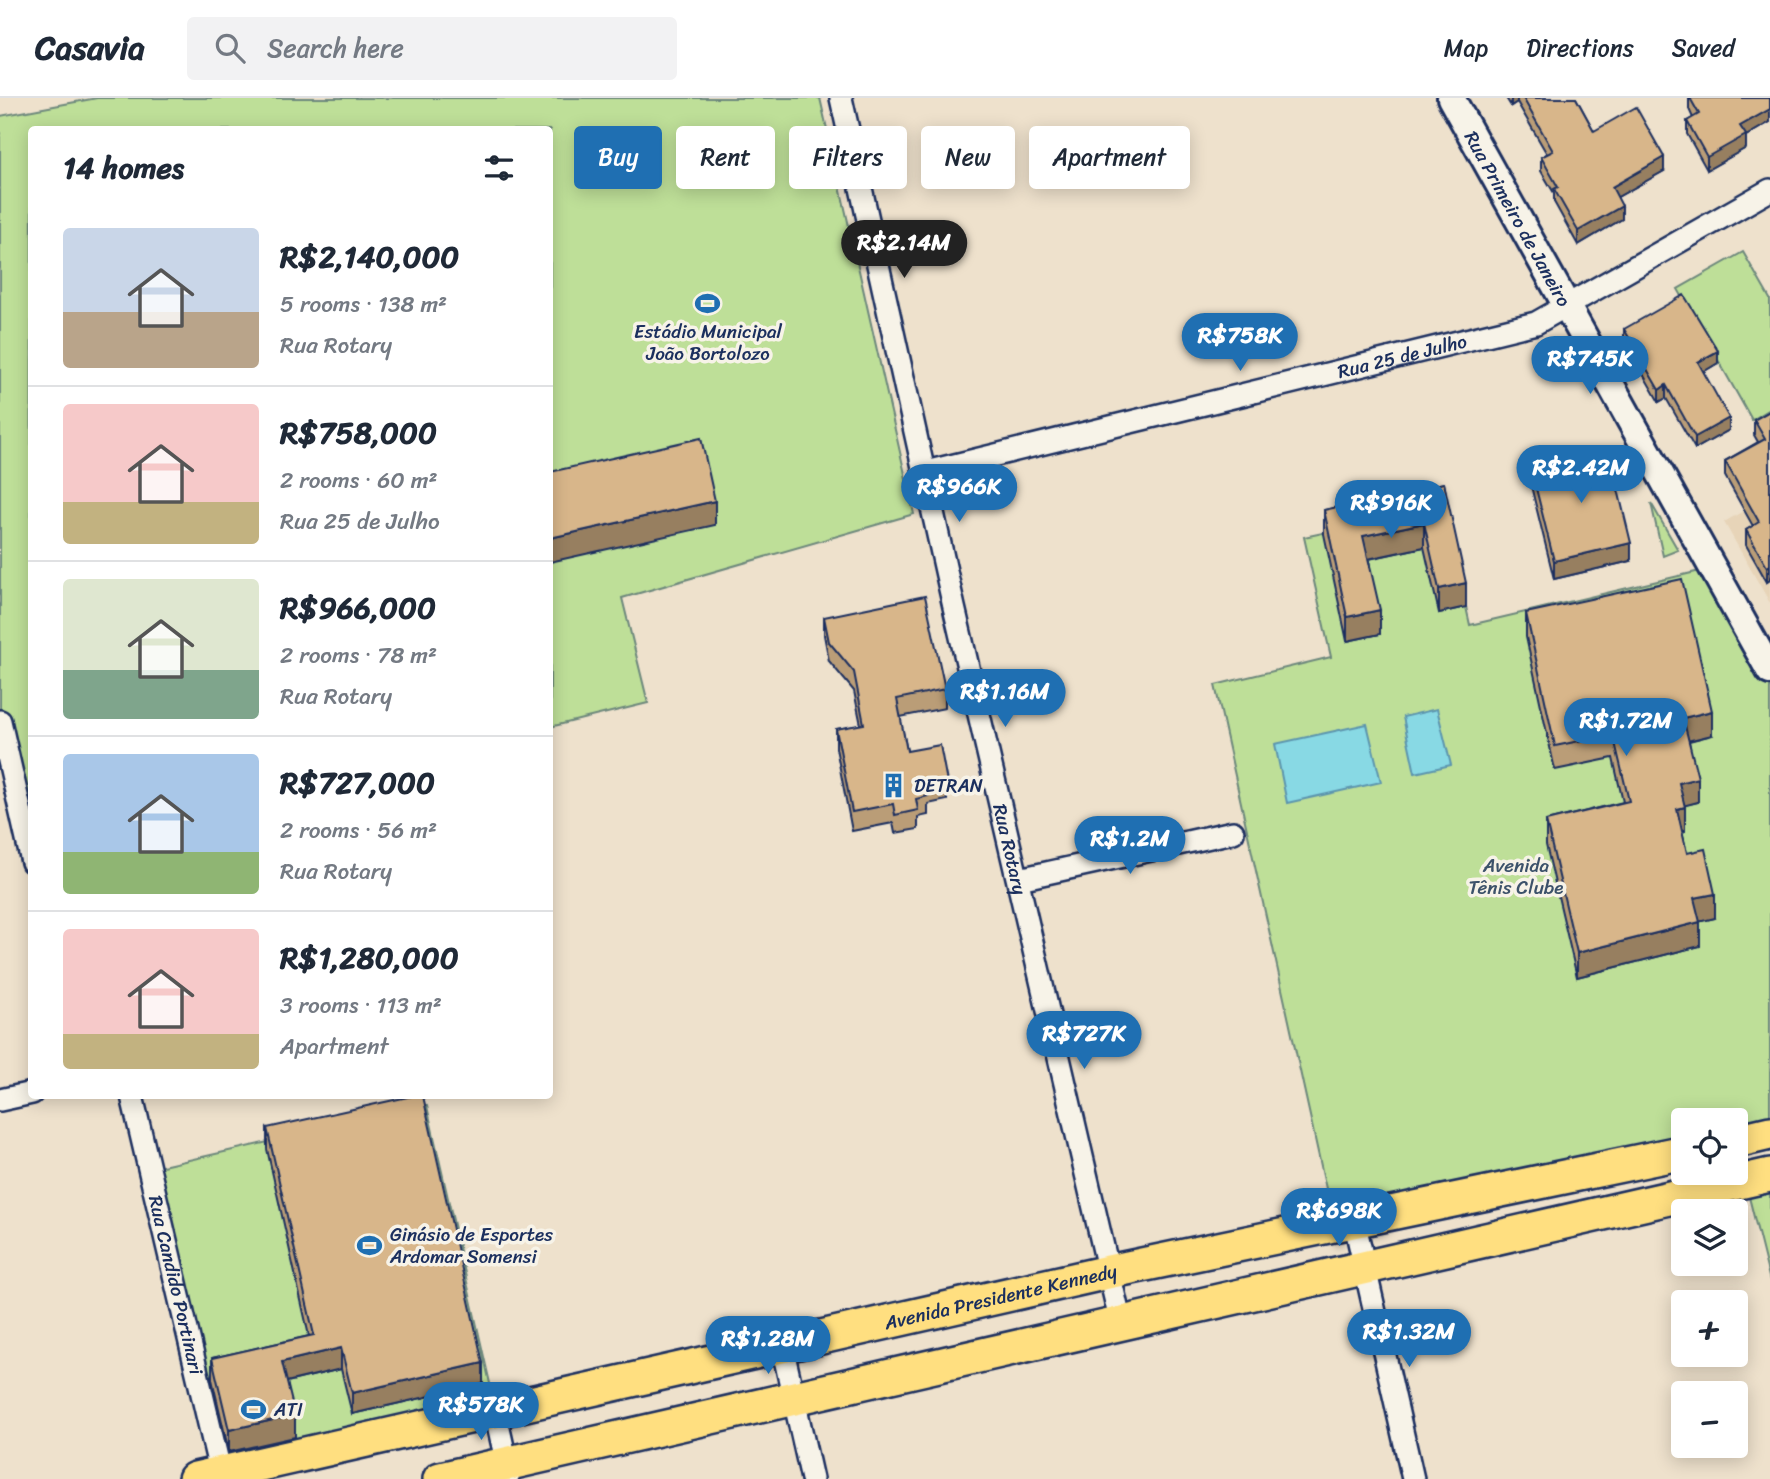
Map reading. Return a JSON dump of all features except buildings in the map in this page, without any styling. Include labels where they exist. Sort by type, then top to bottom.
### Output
[{"type":"main road","name":"Avenida Presidente Kennedy","points":[[212,1477],[1108,1272],[1671,1155]]},
{"type":"main road","points":[[440,1479],[509,1471],[793,1398],[1770,1175]]},
{"type":"street","name":"Rua Rotary","points":[[841,98],[954,607],[1121,1324]]},
{"type":"street","name":"Rua Primeiro de Janeiro","points":[[1451,98],[1770,671]]},
{"type":"street","name":"Rua 25 de Julho","points":[[926,472],[1536,323],[1770,190]]},
{"type":"street","points":[[0,721],[28,844]]},
{"type":"street","points":[[1019,879],[1233,832]]},
{"type":"street","points":[[0,1100],[28,1094]]},
{"type":"street","name":"Rua Candido Portinari","points":[[133,1099],[212,1477]]},
{"type":"street","points":[[1354,1220],[1413,1479]]},
{"type":"street","points":[[782,1346],[812,1479]]},
{"type":"street","points":[[495,1411],[509,1471]]},
{"type":"shaded area","points":[[1770,496],[1770,603],[1724,522]]},
{"type":"green space","name":"Estádio Municipal João Bortolozo","points":[[97,98],[820,98],[826,126],[789,126],[789,189],[841,189],[914,514],[622,598],[648,703],[553,726],[553,126],[28,126],[28,848],[0,721],[0,116]]},
{"type":"green space","points":[[1743,252],[1770,299],[1770,409],[1752,420],[1678,289]]},
{"type":"green space","points":[[1651,503],[1678,550],[1663,556]]},
{"type":"green space","name":"Avenida Tênis Clube","points":[[1444,507],[1470,625],[1713,568],[1770,671],[1770,1129],[1748,1137],[1748,1108],[1671,1108],[1671,1155],[1334,1225],[1215,685],[1331,657],[1304,537]]},
{"type":"green space","points":[[427,1106],[494,1401],[218,1463],[149,1169]]},
{"type":"green space","points":[[1770,1183],[1770,1281],[1747,1189]]},
{"type":"water","points":[[1437,709],[1451,765],[1415,773],[1403,717]]},
{"type":"water","points":[[1367,724],[1381,782],[1287,803],[1275,744]]},
{"type":"place","name":"Estádio Municipal João Bortolozo","points":[[708,303]]},
{"type":"place","name":"DETRAN","points":[[894,785]]},
{"type":"place","name":"Ginásio de Esportes Ardomar Somensi","points":[[370,1245]]},
{"type":"place","name":"ATI","points":[[254,1409]]}]
